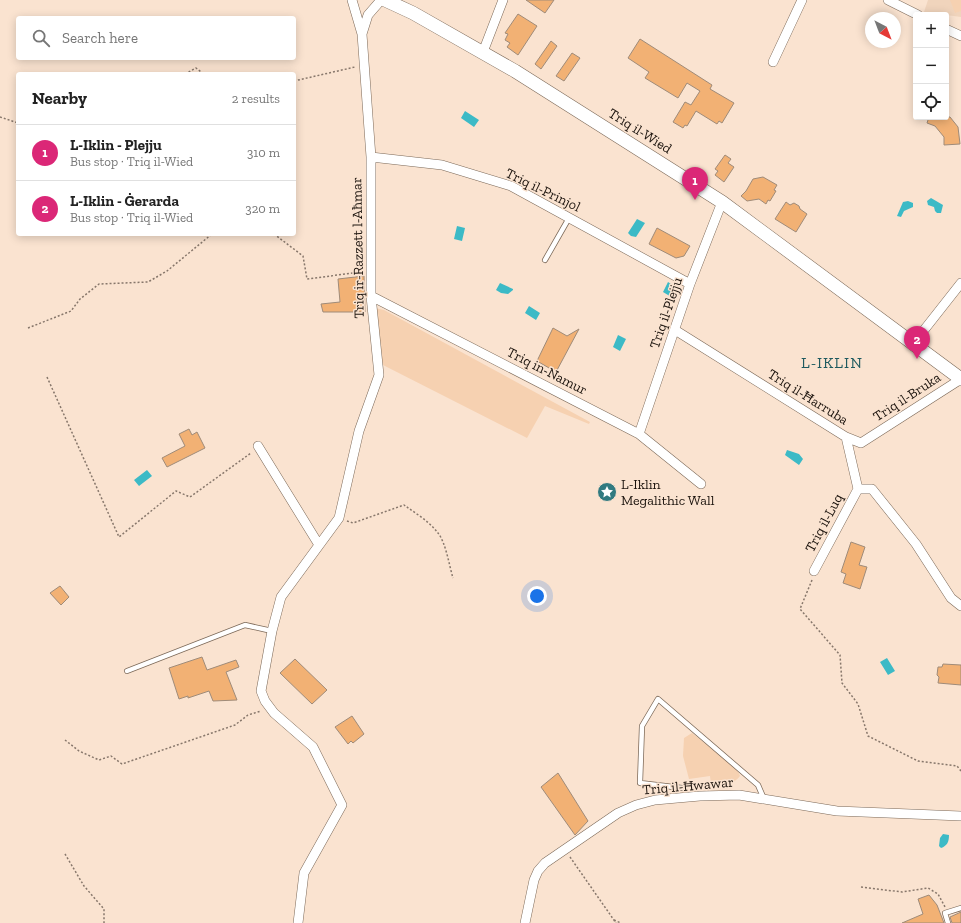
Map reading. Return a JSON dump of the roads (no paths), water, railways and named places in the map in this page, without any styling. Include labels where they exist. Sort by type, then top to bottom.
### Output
[{"type":"street","name":"Triq ir-Razzett l-Aħmar","points":[[298,923],[304,873],[342,804],[312,747],[271,710],[261,691],[272,631],[281,597],[339,518],[359,431],[379,375],[371,296],[371,157],[362,34],[352,0]]},
{"type":"street","name":"Triq ir-Razzett l-Aħmar","points":[[362,34],[368,15],[381,0]]},
{"type":"street","name":"Triq il-Wied","points":[[385,0],[413,13],[515,71],[722,202],[961,379]]},
{"type":"street","points":[[483,52],[503,0]]},
{"type":"street","points":[[773,62],[802,0]]},
{"type":"street","points":[[888,0],[913,12]]},
{"type":"street","points":[[949,30],[961,36]]},
{"type":"street","name":"Triq il-Prinjol","points":[[371,157],[442,166],[511,186],[690,284]]},
{"type":"street","name":"Triq il-Plejju","points":[[639,434],[690,284],[722,202]]},
{"type":"street","points":[[913,344],[961,283]]},
{"type":"street","name":"Triq in-Namur","points":[[371,296],[639,434],[701,484]]},
{"type":"street","name":"Triq il-Ħarruba","points":[[675,330],[846,437],[858,489]]},
{"type":"street","name":"Triq il-Bruka","points":[[846,437],[861,443],[961,379]]},
{"type":"street","points":[[258,446],[319,544]]},
{"type":"street","points":[[858,489],[872,489],[916,544],[951,598],[961,606]]},
{"type":"street","name":"Triq il-Luq","points":[[814,571],[858,489]]},
{"type":"street","name":"Triq il-Ħwawar","points":[[525,923],[534,880],[538,871],[546,863],[618,813],[636,805],[655,800],[739,794],[837,811],[961,816]]},
{"type":"lane","points":[[545,260],[569,218]]},
{"type":"lane","points":[[127,670],[245,625],[272,631]]},
{"type":"lane","points":[[682,788],[640,783],[642,726],[658,698],[758,785],[764,799]]},
{"type":"lane","points":[[948,923],[945,913],[961,908]]},
{"type":"water","points":[[465,111],[479,120],[474,127],[461,118]]},
{"type":"water","points":[[931,198],[943,205],[941,213],[937,213],[934,207],[928,205],[927,201]]},
{"type":"water","points":[[908,201],[913,203],[913,207],[904,211],[901,217],[897,216],[903,202]]},
{"type":"water","points":[[637,219],[645,223],[636,237],[631,236],[628,233]]},
{"type":"water","points":[[457,226],[465,228],[462,241],[454,239]]},
{"type":"water","points":[[668,282],[677,288],[673,298],[663,292]]},
{"type":"water","points":[[500,283],[513,290],[508,294],[501,293],[496,290]]},
{"type":"water","points":[[529,306],[540,313],[536,320],[525,313]]},
{"type":"water","points":[[618,335],[626,339],[620,351],[613,347]]},
{"type":"water","points":[[787,450],[799,454],[803,459],[799,465],[785,455]]},
{"type":"water","points":[[147,470],[152,476],[139,486],[134,480]]},
{"type":"water","points":[[887,658],[895,671],[888,675],[880,662]]},
{"type":"water","points":[[943,834],[949,835],[949,840],[946,845],[941,848],[939,846],[940,838]]},
{"type":"place","name":"L-Iklin - Plejju","points":[[695,200]]},
{"type":"place","name":"L-Iklin - Ġerarda","points":[[917,359]]},
{"type":"place","name":"L-Iklin Megalithic Wall","points":[[607,492]]},
{"type":"district","name":"L-IKLIN","points":[[832,362]]}]
